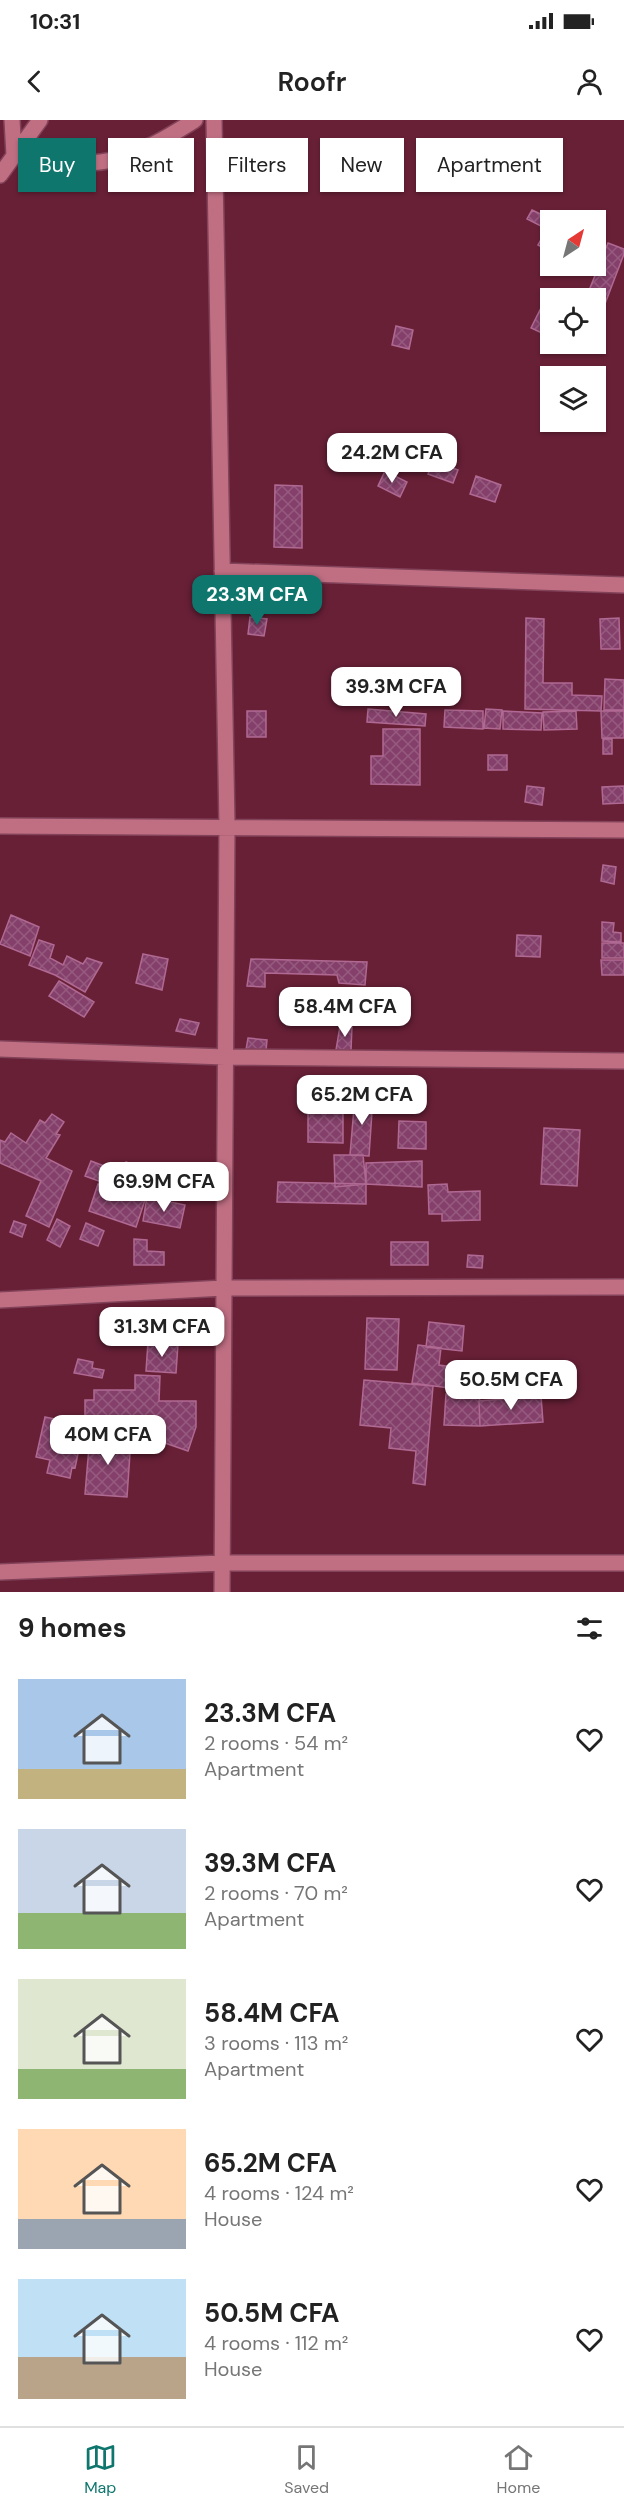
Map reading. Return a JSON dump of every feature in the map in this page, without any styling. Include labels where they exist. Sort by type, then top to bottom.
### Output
[{"type":"street","points":[[12,120],[14,155]]},
{"type":"street","points":[[0,175],[40,120]]},
{"type":"street","points":[[14,155],[64,161],[115,160],[156,143],[195,120]]},
{"type":"street","points":[[214,120],[226,825],[222,1592]]},
{"type":"street","points":[[222,571],[624,585]]},
{"type":"street","points":[[0,826],[226,825],[624,830]]},
{"type":"street","points":[[0,1049],[225,1057],[624,1061]]},
{"type":"street","points":[[0,1300],[224,1288],[624,1287]]},
{"type":"street","points":[[0,1572],[222,1563],[624,1563]]},
{"type":"building","points":[[532,210],[540,214],[540,226],[527,219]]},
{"type":"building","points":[[608,243],[624,249],[624,254],[606,301],[606,288],[590,288],[595,276],[606,276]]},
{"type":"building","points":[[540,310],[540,332],[531,328]]},
{"type":"building","points":[[396,326],[413,330],[409,349],[392,345]]},
{"type":"building","points":[[346,434],[373,444],[367,460],[340,451]]},
{"type":"building","points":[[433,461],[458,470],[453,483],[428,474]]},
{"type":"building","points":[[385,471],[407,482],[400,497],[378,486]]},
{"type":"building","points":[[476,476],[501,485],[495,502],[470,494]]},
{"type":"building","points":[[275,485],[302,486],[302,548],[274,547]]},
{"type":"building","points":[[250,617],[267,619],[264,636],[248,634]]},
{"type":"building","points":[[526,618],[544,619],[543,683],[572,683],[572,695],[602,696],[601,711],[525,709]]},
{"type":"building","points":[[619,618],[620,649],[601,649],[600,619]]},
{"type":"building","points":[[605,679],[624,680],[624,710],[604,710]]},
{"type":"building","points":[[368,709],[426,714],[425,726],[367,722]]},
{"type":"building","points":[[486,709],[502,710],[500,729],[484,728]]},
{"type":"building","points":[[445,710],[483,711],[483,729],[444,727]]},
{"type":"building","points":[[247,711],[266,711],[266,737],[247,737]]},
{"type":"building","points":[[503,711],[542,713],[541,730],[503,729]]},
{"type":"building","points":[[576,711],[577,729],[544,730],[543,712]]},
{"type":"building","points":[[601,711],[624,711],[624,738],[602,738]]},
{"type":"building","points":[[383,729],[420,729],[420,785],[371,784],[371,756],[383,756]]},
{"type":"building","points":[[603,739],[612,739],[612,754],[603,754]]},
{"type":"building","points":[[488,755],[507,755],[507,770],[488,770]]},
{"type":"building","points":[[527,786],[544,788],[542,805],[525,802]]},
{"type":"building","points":[[624,786],[624,803],[603,804],[602,787]]},
{"type":"building","points":[[603,865],[616,867],[614,884],[601,881]]},
{"type":"building","points":[[11,915],[39,927],[30,956],[0,944]]},
{"type":"building","points":[[602,922],[614,923],[613,932],[621,933],[621,942],[602,941]]},
{"type":"building","points":[[517,935],[541,936],[540,957],[516,956]]},
{"type":"building","points":[[39,940],[54,945],[50,958],[63,965],[67,956],[83,964],[87,958],[102,963],[85,992],[55,975],[29,965]]},
{"type":"building","points":[[602,943],[624,943],[624,958],[602,958]]},
{"type":"building","points":[[143,954],[168,959],[162,990],[136,983]]},
{"type":"building","points":[[251,959],[367,962],[365,985],[339,983],[337,975],[265,973],[265,987],[247,986]]},
{"type":"building","points":[[601,960],[624,960],[624,975],[602,975]]},
{"type":"building","points":[[59,981],[94,1002],[84,1017],[49,996]]},
{"type":"building","points":[[344,1001],[361,1003],[361,1013],[342,1012]]},
{"type":"building","points":[[180,1019],[199,1023],[195,1035],[176,1031]]},
{"type":"building","points":[[340,1026],[352,1026],[351,1050],[336,1050]]},
{"type":"building","points":[[248,1038],[267,1040],[266,1051],[246,1050]]},
{"type":"building","points":[[355,1096],[373,1097],[369,1156],[350,1155]]},
{"type":"building","points":[[343,1097],[343,1143],[308,1142],[308,1098]]},
{"type":"building","points":[[52,1114],[64,1122],[56,1134],[60,1135],[46,1158],[72,1171],[49,1227],[26,1216],[41,1181],[0,1163],[0,1140],[5,1142],[11,1133],[26,1143],[40,1120],[45,1123]]},
{"type":"building","points":[[399,1121],[426,1122],[426,1149],[398,1148]]},
{"type":"building","points":[[544,1128],[580,1130],[577,1186],[541,1184]]},
{"type":"building","points":[[334,1155],[363,1155],[366,1184],[335,1187]]},
{"type":"building","points":[[91,1161],[120,1172],[118,1188],[85,1176]]},
{"type":"building","points":[[422,1161],[422,1187],[366,1184],[366,1163]]},
{"type":"building","points":[[126,1162],[152,1171],[143,1197],[118,1188]]},
{"type":"building","points":[[278,1182],[366,1184],[366,1204],[277,1202]]},
{"type":"building","points":[[98,1184],[145,1200],[136,1227],[89,1211]]},
{"type":"building","points":[[447,1184],[448,1192],[480,1191],[480,1220],[442,1221],[442,1214],[429,1214],[428,1185]]},
{"type":"building","points":[[147,1197],[185,1205],[180,1228],[143,1221]]},
{"type":"building","points":[[57,1219],[70,1226],[60,1247],[47,1240]]},
{"type":"building","points":[[14,1221],[26,1225],[22,1237],[10,1232]]},
{"type":"building","points":[[86,1223],[104,1231],[98,1246],[80,1239]]},
{"type":"building","points":[[134,1239],[147,1240],[147,1251],[164,1252],[164,1265],[134,1265]]},
{"type":"building","points":[[391,1242],[428,1242],[428,1265],[391,1265]]},
{"type":"building","points":[[468,1255],[483,1256],[482,1268],[467,1267]]},
{"type":"building","points":[[367,1318],[399,1319],[397,1370],[365,1369]]},
{"type":"building","points":[[429,1322],[464,1326],[462,1351],[426,1347]]},
{"type":"building","points":[[148,1342],[178,1344],[176,1373],[146,1371]]},
{"type":"building","points":[[418,1345],[441,1348],[439,1365],[452,1367],[449,1388],[412,1383]]},
{"type":"building","points":[[78,1359],[93,1362],[92,1368],[104,1370],[102,1378],[74,1373]]},
{"type":"building","points":[[135,1375],[160,1376],[159,1401],[196,1401],[196,1427],[188,1451],[139,1434],[143,1421],[85,1420],[85,1400],[94,1400],[94,1390],[135,1390]]},
{"type":"building","points":[[364,1380],[433,1386],[425,1485],[413,1483],[416,1451],[389,1448],[391,1428],[360,1425]]},
{"type":"building","points":[[446,1394],[481,1396],[479,1401],[480,1426],[444,1425]]},
{"type":"building","points":[[541,1396],[543,1422],[480,1426],[479,1401]]},
{"type":"building","points":[[45,1417],[84,1425],[75,1468],[72,1467],[70,1478],[47,1473],[50,1460],[36,1457]]},
{"type":"building","points":[[90,1435],[131,1439],[127,1497],[85,1494]]}]
